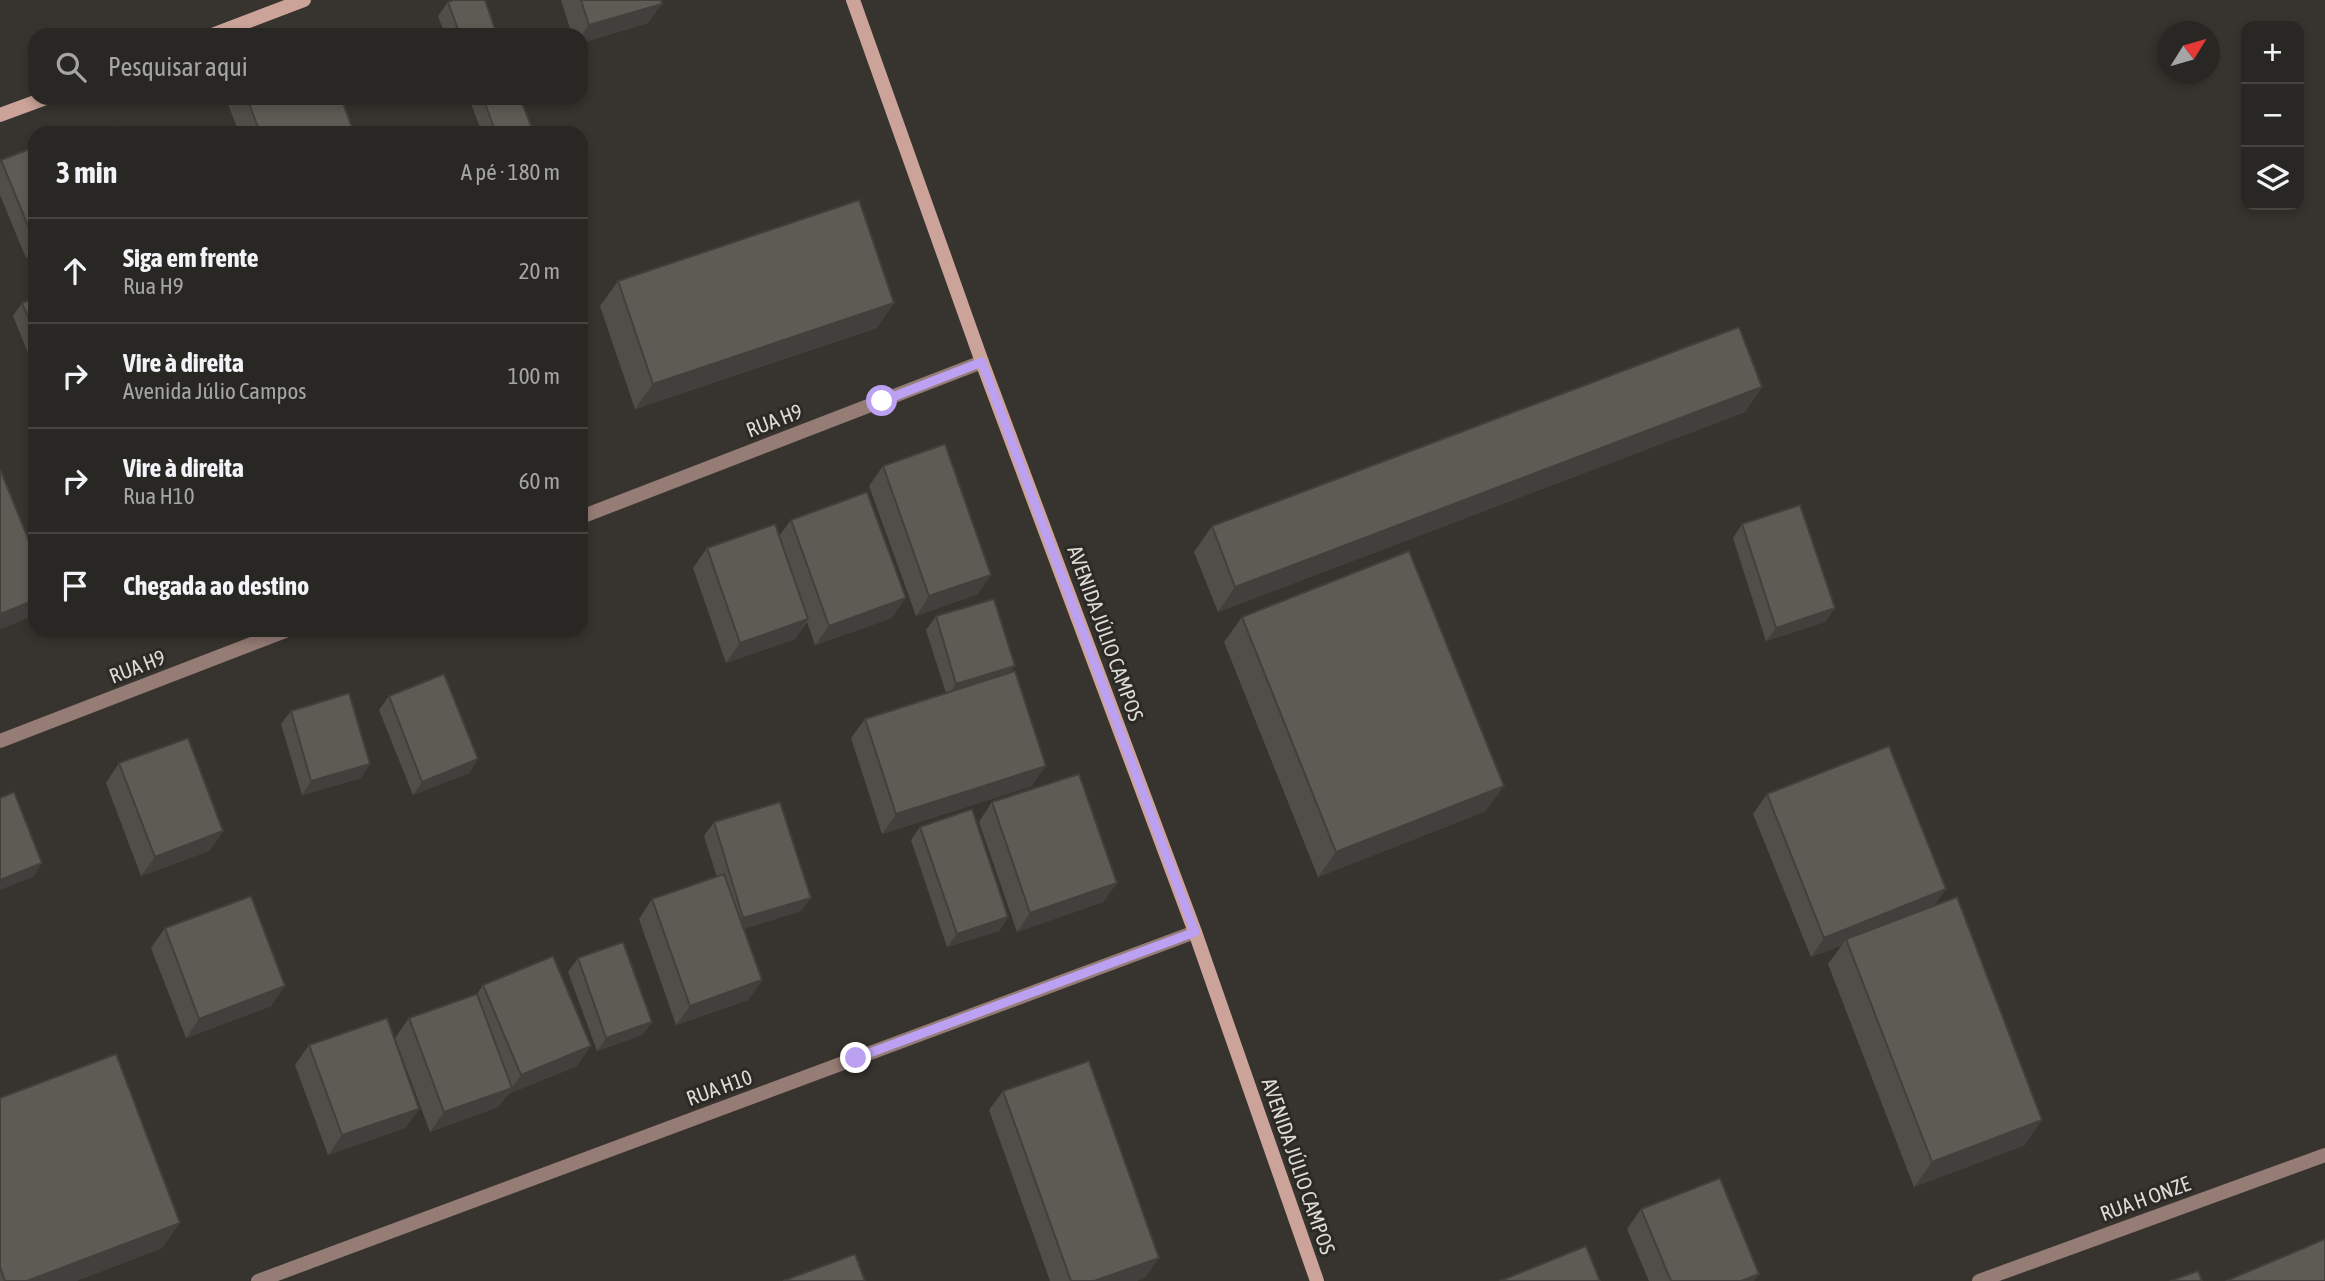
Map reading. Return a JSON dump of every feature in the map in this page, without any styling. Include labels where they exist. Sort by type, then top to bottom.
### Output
[{"type":"street","points":[[230,28],[304,0]]},
{"type":"street","name":"AVENIDA JÚLIO CAMPOS","points":[[853,0],[982,362],[1195,932],[1317,1281]]},
{"type":"street","points":[[0,115],[28,105]]},
{"type":"street","name":"RUA H9","points":[[588,514],[982,362]]},
{"type":"street","name":"RUA H9","points":[[0,741],[270,637]]},
{"type":"street","name":"RUA H10","points":[[258,1281],[1195,932]]},
{"type":"street","name":"RUA H ONZE","points":[[1979,1281],[2325,1155]]},
{"type":"building","points":[[485,0],[495,28],[457,28],[448,2]]},
{"type":"building","points":[[581,0],[661,0],[662,4],[589,25]]},
{"type":"building","points":[[250,105],[344,105],[351,126],[257,126]]},
{"type":"building","points":[[486,105],[523,105],[531,126],[493,126]]},
{"type":"building","points":[[28,150],[28,226],[1,160]]},
{"type":"building","points":[[859,200],[894,303],[653,384],[618,281]]},
{"type":"building","points":[[28,301],[28,317],[22,303]]},
{"type":"building","points":[[1739,327],[1762,387],[1235,587],[1212,526]]},
{"type":"building","points":[[945,444],[991,575],[929,596],[883,466]]},
{"type":"building","points":[[0,469],[28,539],[28,603],[0,614]]},
{"type":"building","points":[[867,492],[906,598],[829,626],[791,520]]},
{"type":"building","points":[[1800,505],[1835,608],[1776,628],[1742,524]]},
{"type":"building","points":[[775,524],[808,619],[740,643],[707,548]]},
{"type":"building","points":[[1409,551],[1504,786],[1336,852],[1242,617]]},
{"type":"building","points":[[994,599],[1015,666],[956,684],[936,616]]},
{"type":"building","points":[[1015,671],[1046,766],[896,814],[865,719]]},
{"type":"building","points":[[444,674],[478,759],[422,782],[389,696]]},
{"type":"building","points":[[349,693],[370,764],[311,781],[291,711]]},
{"type":"building","points":[[188,738],[223,831],[155,857],[119,763]]},
{"type":"building","points":[[1889,746],[1946,889],[1824,938],[1767,794]]},
{"type":"building","points":[[1079,774],[1117,883],[1030,913],[992,802]]},
{"type":"building","points":[[14,792],[42,863],[0,880],[0,798]]},
{"type":"building","points":[[780,802],[811,898],[743,918],[714,822]]},
{"type":"building","points":[[972,809],[1008,917],[957,934],[920,827]]},
{"type":"building","points":[[724,874],[762,980],[690,1006],[652,899]]},
{"type":"building","points":[[251,896],[285,986],[199,1019],[165,928]]},
{"type":"building","points":[[1957,897],[2042,1120],[1932,1162],[1846,939]]},
{"type":"building","points":[[623,942],[652,1022],[606,1038],[578,958]]},
{"type":"building","points":[[553,956],[591,1046],[521,1075],[483,985]]},
{"type":"building","points":[[477,994],[512,1088],[444,1112],[409,1018]]},
{"type":"building","points":[[387,1018],[419,1109],[342,1135],[309,1045]]},
{"type":"building","points":[[116,1054],[180,1223],[27,1281],[5,1281],[0,1267],[0,1098]]},
{"type":"building","points":[[1089,1061],[1159,1258],[1094,1281],[1071,1281],[1003,1091]]},
{"type":"building","points":[[1720,1178],[1759,1274],[1741,1281],[1671,1281],[1641,1209]]},
{"type":"building","points":[[2325,1239],[2325,1281],[2226,1281]]},
{"type":"building","points":[[1586,1246],[1600,1281],[1500,1281]]},
{"type":"building","points":[[855,1254],[865,1281],[783,1281]]},
{"type":"building","points":[[2198,1271],[2202,1281],[2170,1281]]},
{"type":"route","points":[[856,1058],[1195,932],[982,362],[882,401]]}]
